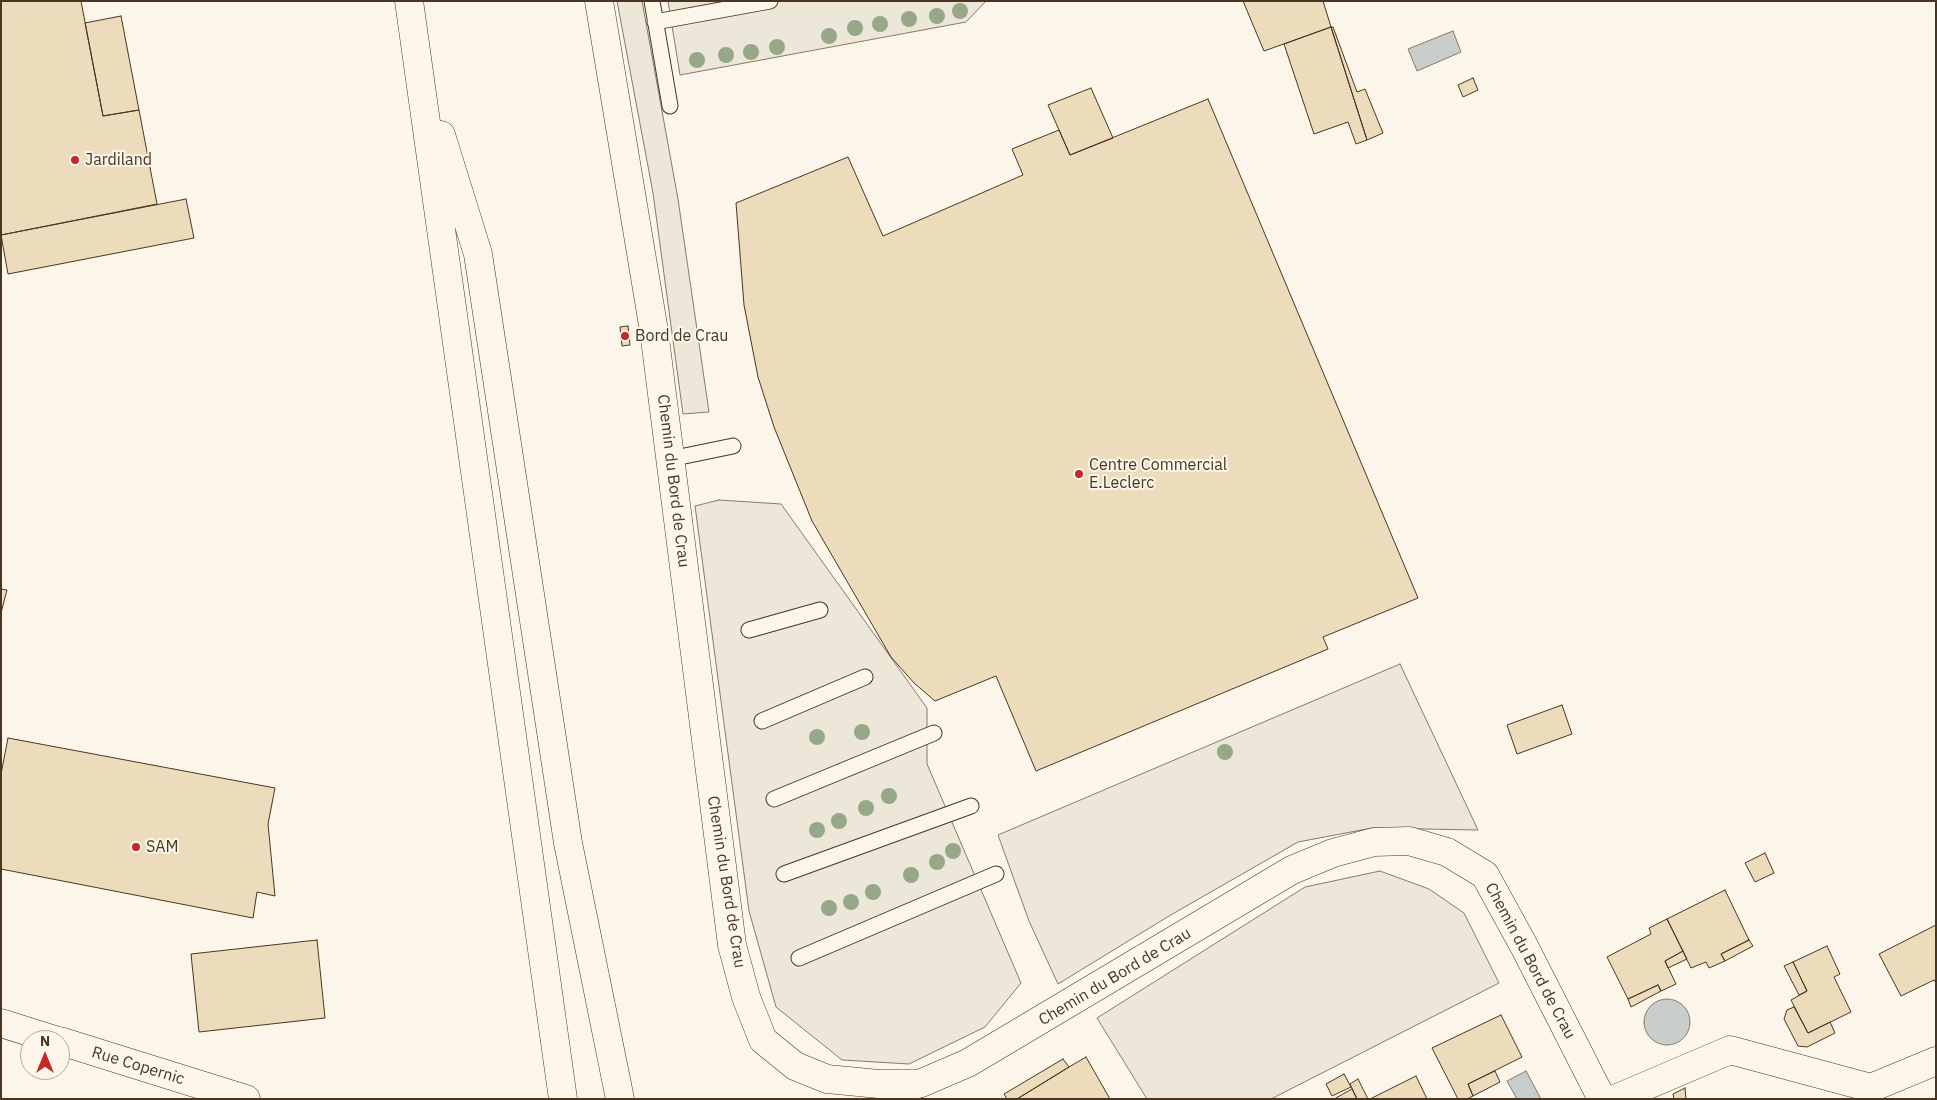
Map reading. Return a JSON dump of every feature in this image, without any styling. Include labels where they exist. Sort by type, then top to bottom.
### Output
[{"type":"street","points":[[409,1],[563,1099]]},
{"type":"street","name":"Chemin du Bord de Crau","points":[[599,1],[654,331],[732,945],[746,997],[763,1040],[794,1066],[827,1079],[879,1084],[919,1084],[968,1063],[1292,870],[1333,853],[1374,842],[1409,841],[1447,852],[1484,875],[1524,946],[1602,1099]]},
{"type":"street","points":[[416,53],[478,254],[568,843],[620,1099]]},
{"type":"street","points":[[1,1023],[23,1030]]},
{"type":"street","points":[[556,1044],[559,1099]]},
{"type":"street","name":"Rue Copernic","points":[[70,1045],[246,1099]]},
{"type":"street","points":[[1615,1099],[1730,1050],[1871,1088],[1936,1061]]},
{"type":"lane","points":[[652,1],[670,106]]},
{"type":"lane","points":[[655,22],[770,1]]},
{"type":"lane","points":[[670,458],[732,446]]},
{"type":"lane","points":[[748,630],[820,610]]},
{"type":"lane","points":[[762,721],[865,677]]},
{"type":"lane","points":[[774,800],[934,734]]},
{"type":"lane","points":[[784,874],[971,806]]},
{"type":"lane","points":[[799,958],[996,874]]},
{"type":"shaded area","points":[[617,1],[642,1],[678,199],[709,412],[683,414],[653,193]]},
{"type":"shaded area","points":[[668,1],[986,1],[966,22],[680,75]]},
{"type":"shaded area","points":[[1453,31],[1461,52],[1417,71],[1408,49]]},
{"type":"shaded area","points":[[719,500],[781,504],[927,708],[927,764],[1021,983],[985,1027],[909,1064],[842,1060],[776,1007],[749,911],[695,506]]},
{"type":"shaded area","points":[[1400,664],[1478,830],[1372,828],[1298,842],[1169,916],[1058,984],[1029,921],[998,835]]},
{"type":"shaded area","points":[[1380,871],[1429,889],[1464,913],[1499,983],[1271,1099],[1147,1099],[1097,1018],[1305,887]]},
{"type":"shaded area","points":[[1667,999],[1680,1003],[1686,1009],[1690,1022],[1686,1035],[1680,1041],[1667,1045],[1654,1041],[1648,1035],[1644,1022],[1648,1009],[1654,1003]]},
{"type":"shaded area","points":[[1526,1071],[1541,1099],[1517,1099],[1507,1081]]},
{"type":"building","name":"Jardiland","points":[[1,1],[81,1],[103,116],[139,110],[157,204],[1,235]]},
{"type":"building","points":[[1243,1],[1323,1],[1331,27],[1264,51]]},
{"type":"building","points":[[121,16],[139,110],[103,116],[85,23]]},
{"type":"building","points":[[1331,27],[1367,140],[1356,144],[1348,122],[1314,134],[1284,44]]},
{"type":"building","points":[[1331,27],[1333,27],[1357,92],[1365,89],[1383,133],[1367,140]]},
{"type":"building","points":[[1473,78],[1478,90],[1463,97],[1458,85]]},
{"type":"building","points":[[1091,88],[1113,138],[1070,155],[1048,105]]},
{"type":"building","name":"Centre Commercial E.Leclerc","points":[[1208,99],[1418,598],[1323,637],[1328,649],[1036,771],[996,676],[935,701],[914,683],[891,657],[812,521],[774,427],[758,377],[744,305],[736,203],[848,157],[883,236],[1023,175],[1012,149],[1059,130],[1070,155]]},
{"type":"building","points":[[186,199],[194,238],[8,274],[1,235]]},
{"type":"building","name":"Bord de Crau","points":[[628,326],[630,345],[622,346],[620,327]]},
{"type":"building","points":[[1,589],[7,590],[1,613]]},
{"type":"building","points":[[1562,705],[1572,734],[1517,754],[1507,725]]},
{"type":"building","name":"SAM","points":[[8,738],[275,788],[268,824],[275,896],[257,892],[253,918],[1,869],[1,774]]},
{"type":"building","points":[[1765,853],[1774,873],[1755,882],[1745,863]]},
{"type":"building","points":[[1725,890],[1749,940],[1721,954],[1725,961],[1709,968],[1706,962],[1691,968],[1667,919]]},
{"type":"building","points":[[1667,919],[1683,951],[1665,961],[1676,984],[1661,991],[1658,985],[1628,999],[1607,957],[1651,934],[1649,928]]},
{"type":"building","points":[[1936,925],[1936,983],[1934,980],[1901,996],[1879,954]]},
{"type":"building","points":[[317,940],[325,1018],[199,1032],[191,954]]},
{"type":"building","points":[[1749,940],[1753,946],[1725,961],[1721,954]]},
{"type":"building","points":[[1827,946],[1840,974],[1834,977],[1851,1012],[1808,1033],[1791,1000],[1807,991],[1793,962]]},
{"type":"building","points":[[1683,951],[1687,959],[1668,968],[1665,961]]},
{"type":"building","points":[[1793,962],[1807,991],[1799,995],[1784,966]]},
{"type":"building","points":[[1658,985],[1661,991],[1631,1007],[1628,999]]},
{"type":"building","points":[[1794,1007],[1808,1033],[1830,1022],[1835,1033],[1807,1047],[1798,1046],[1784,1019],[1787,1010]]},
{"type":"building","points":[[1501,1015],[1522,1057],[1468,1084],[1473,1096],[1467,1099],[1458,1099],[1432,1048]]},
{"type":"building","points":[[1086,1057],[1110,1099],[1017,1099],[1069,1067]]},
{"type":"building","points":[[1063,1059],[1069,1067],[1017,1099],[1007,1099],[1004,1094]]},
{"type":"building","points":[[1495,1071],[1500,1082],[1473,1096],[1468,1084]]},
{"type":"building","points":[[1344,1074],[1351,1087],[1332,1096],[1326,1084]]},
{"type":"building","points":[[1416,1076],[1427,1099],[1370,1099]]},
{"type":"building","points":[[1358,1079],[1368,1099],[1357,1099],[1350,1084]]},
{"type":"building","points":[[1685,1088],[1686,1099],[1674,1099],[1673,1094]]},
{"type":"building","points":[[1352,1089],[1357,1099],[1334,1099]]},
{"type":"place","name":"Jardiland","points":[[75,160]]},
{"type":"place","name":"Bord de Crau","points":[[625,336]]},
{"type":"place","name":"Centre Commercial E.Leclerc","points":[[1079,474]]},
{"type":"place","name":"SAM","points":[[136,847]]}]
